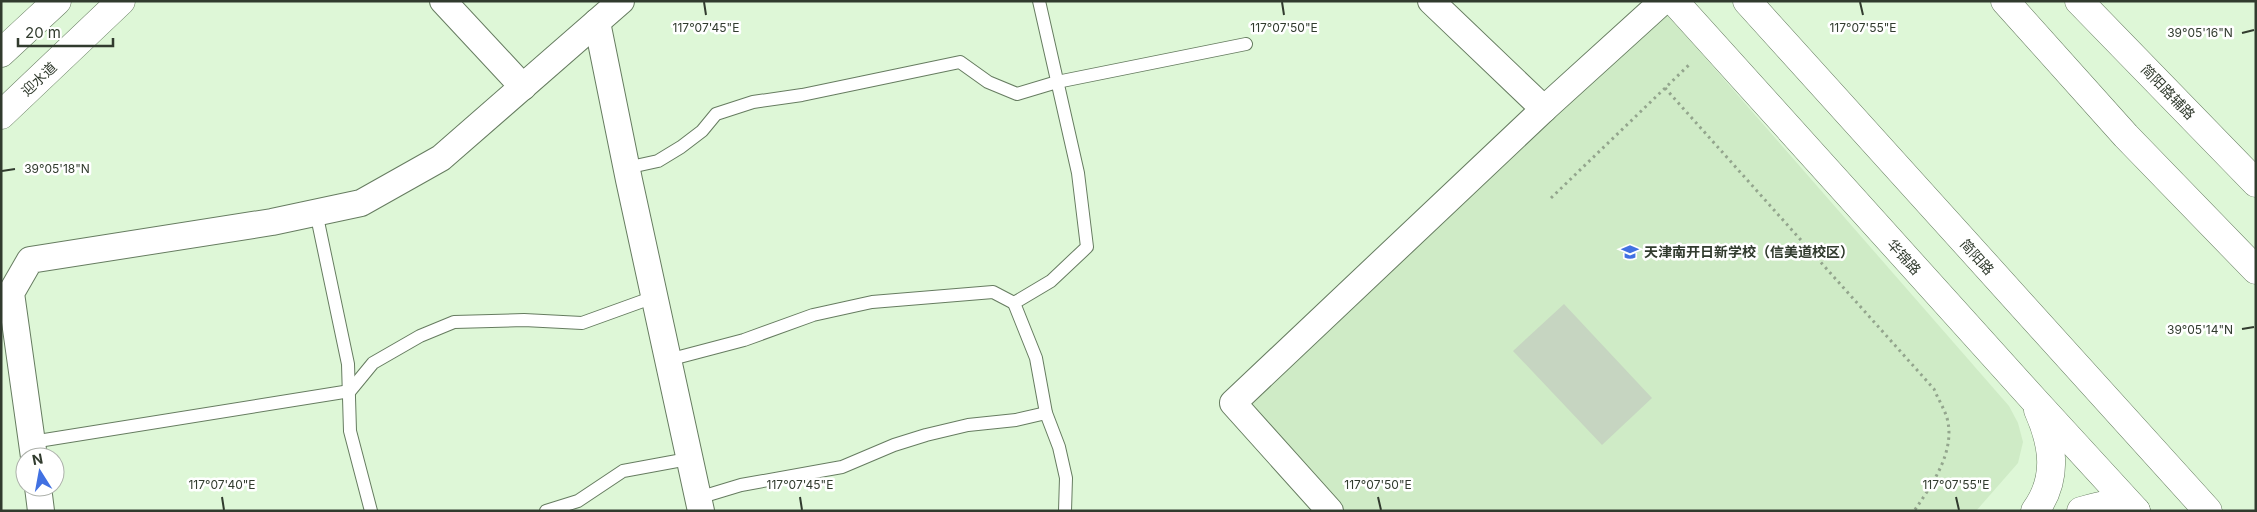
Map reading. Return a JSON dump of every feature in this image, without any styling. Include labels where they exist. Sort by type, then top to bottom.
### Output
[{"type":"main road","points":[[1,53],[57,1]]},
{"type":"main road","name":"迎水道","points":[[1,115],[121,1]]},
{"type":"main road","name":"华锦路","points":[[1674,1],[2136,511]]},
{"type":"main road","name":"简阳路","points":[[1748,1],[2172,474],[2208,511]]},
{"type":"main road","points":[[2005,1],[2126,136],[2256,270]]},
{"type":"main road","name":"简阳路辅路","points":[[2079,1],[2256,183]]},
{"type":"main road","points":[[2035,401],[2049,434],[2052,471],[2048,488],[2035,511]]},
{"type":"main road","points":[[2081,511],[2102,505],[2119,504],[2136,511]]},
{"type":"street","points":[[443,1],[523,87]]},
{"type":"street","points":[[33,447],[11,293],[30,260],[272,222],[362,203],[441,158],[621,1]]},
{"type":"street","points":[[1431,1],[1544,110]]},
{"type":"street","points":[[1330,511],[1233,403],[1544,110],[1663,1]]},
{"type":"street","points":[[597,22],[626,168],[699,504]]},
{"type":"street","points":[[39,497],[41,511]]},
{"type":"lane","points":[[1014,303],[1052,281],[1087,248],[1078,173],[1040,1]]},
{"type":"lane","points":[[626,168],[658,161],[674,152],[702,131],[716,114],[753,102],[880,80],[931,66],[960,62],[988,82],[1017,94],[1058,82],[1246,44]]},
{"type":"lane","points":[[316,212],[343,330],[350,391],[350,431],[371,511]]},
{"type":"lane","points":[[668,360],[744,340],[813,315],[872,302],[993,292],[1014,303],[1036,358],[1046,413],[1059,447],[1066,478],[1065,511]]},
{"type":"lane","points":[[49,447],[350,391],[373,363],[420,336],[454,322],[524,320],[582,323],[654,298]]},
{"type":"lane","points":[[699,504],[741,485],[842,467],[894,445],[926,435],[968,425],[1016,420],[1046,413]]},
{"type":"lane","points":[[546,511],[578,501],[624,471],[688,459]]},
{"type":"path","points":[[1551,198],[1711,43]]},
{"type":"path","points":[[1665,88],[1934,389],[1947,419],[1949,443],[1933,484],[1914,511]]},
{"type":"shaded area","name":"天津南开日新学校（信美道校区）","points":[[1660,6],[2009,406],[2018,423],[2023,442],[2018,463],[1976,511],[1336,511],[1233,403]]},
{"type":"shaded area","points":[[1564,304],[1652,398],[1602,445],[1513,351]]},
{"type":"place","name":"天津南开日新学校（信美道校区）","points":[[1630,252]]}]
